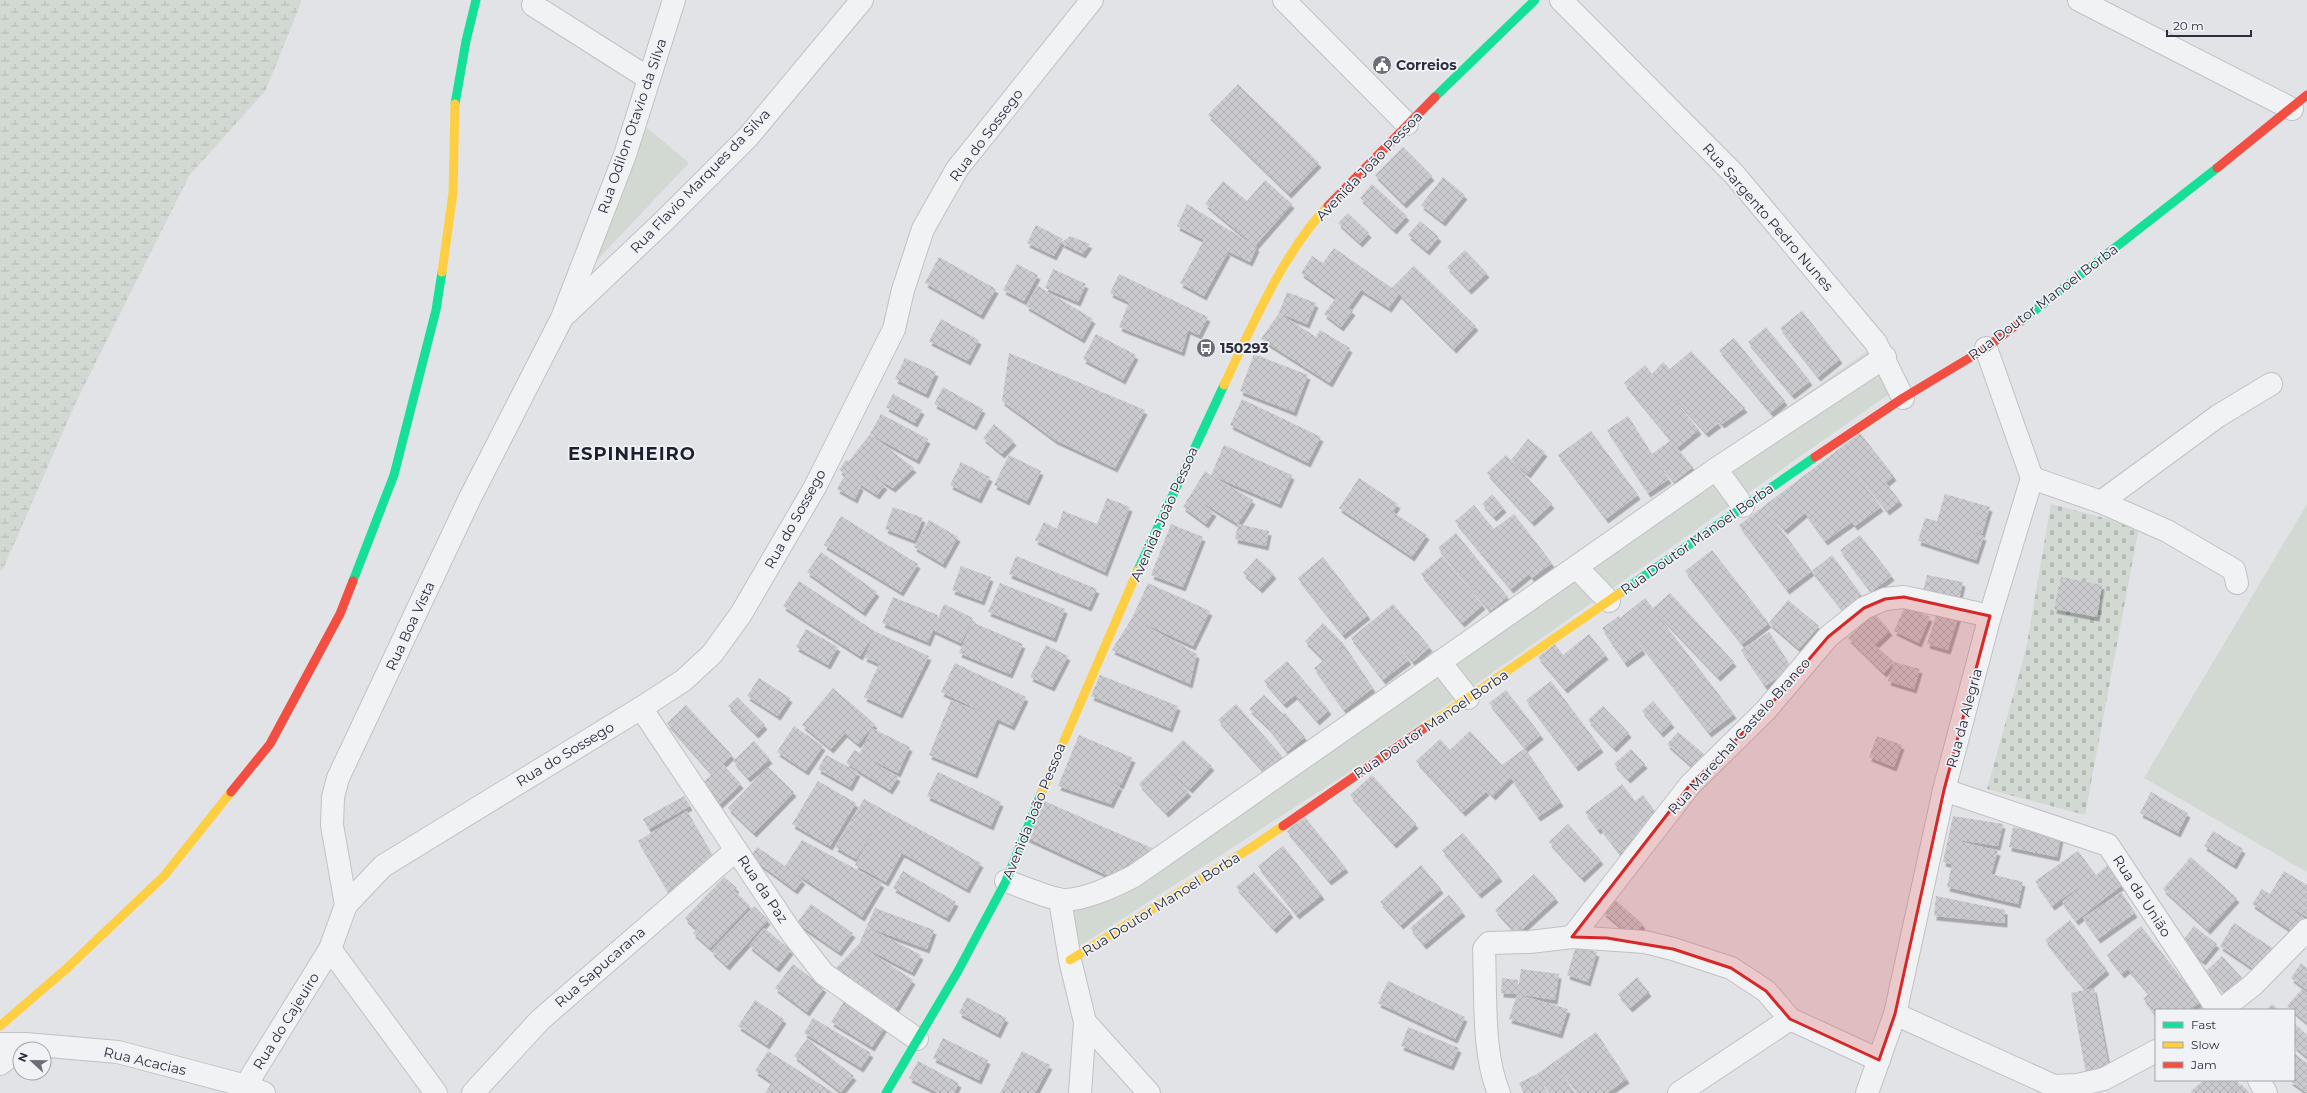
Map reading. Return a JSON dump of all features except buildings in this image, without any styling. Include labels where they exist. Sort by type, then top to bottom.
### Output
[{"type":"street","points":[[0,1026],[66,969],[164,876],[270,744],[340,614],[394,475],[436,310],[453,193],[455,101],[466,42],[476,0]]},
{"type":"street","name":"Rua Odilon Otavio da Silva","points":[[562,318],[625,155],[648,78],[674,0]]},
{"type":"street","name":"Rua Flavio Marques da Silva","points":[[562,318],[665,220],[748,137],[862,0]]},
{"type":"street","name":"Rua do Sossego","points":[[346,905],[383,866],[641,708],[684,680],[712,654],[741,614],[815,487],[894,329],[907,276],[926,222],[957,169],[1092,0]]},
{"type":"street","name":"Avenida João Pessoa","points":[[886,1093],[958,971],[1006,881],[1049,773],[1160,521],[1253,323],[1285,265],[1320,214],[1407,124],[1535,0]]},
{"type":"street","name":"Rua Sargento Pedro Nunes","points":[[1561,0],[1734,174],[1876,343],[1885,357],[1903,398]]},
{"type":"street","points":[[2079,0],[2299,102]]},
{"type":"street","points":[[530,2],[648,78]]},
{"type":"street","points":[[1294,3],[1407,124]]},
{"type":"street","name":"Rua Doutor Manoel Borba","points":[[1070,960],[1249,849],[1609,601],[1743,506],[1903,398],[1986,348],[2299,102]]},
{"type":"street","name":"Rua Boa Vista","points":[[330,949],[346,905],[332,825],[333,797],[338,778],[470,498],[562,318]]},
{"type":"street","points":[[1986,348],[2032,478],[2101,502],[2167,531],[2234,570],[2237,583]]},
{"type":"street","points":[[1006,881],[1060,900],[1092,895],[1111,888],[1134,876],[1716,469],[1885,357]]},
{"type":"street","points":[[2101,502],[2218,416],[2271,384]]},
{"type":"street","points":[[1716,469],[1743,506]]},
{"type":"street","name":"Rua da Alegria","points":[[1867,1093],[1895,1014],[1944,790],[1990,616],[2032,478]]},
{"type":"street","points":[[1576,567],[1609,601]]},
{"type":"street","name":"Rua Marechal Castelo Branco","points":[[1572,936],[1690,785],[1766,710],[1828,637],[1864,608],[1885,599],[1904,597],[1990,616]]},
{"type":"street","points":[[1440,662],[1468,698]]},
{"type":"street","name":"Rua da Paz","points":[[641,708],[791,932],[824,974],[918,1039]]},
{"type":"street","name":"Rua da União","points":[[1944,790],[2108,845],[2217,1009]]},
{"type":"street","name":"Rua Sapucarana","points":[[473,1093],[540,1020],[736,850]]},
{"type":"street","points":[[1060,900],[1070,960],[1085,1022],[1080,1093]]},
{"type":"street","points":[[2222,1009],[2253,985],[2307,930]]},
{"type":"street","points":[[1499,1093],[1494,1081],[1489,1055],[1484,949],[1490,943],[1530,942],[1572,936],[1645,942],[1673,949],[1731,968],[1766,992],[1790,1019],[1879,1060]]},
{"type":"street","points":[[330,949],[436,1093]]},
{"type":"street","name":"Rua do Cajeuiro","points":[[250,1091],[330,949]]},
{"type":"street","points":[[1895,1014],[2054,1086],[2077,1085],[2104,1079],[2155,1052]]},
{"type":"street","points":[[1679,1093],[1790,1019]]},
{"type":"street","points":[[1085,1022],[1148,1093]]},
{"type":"street","name":"Rua Acacias","points":[[0,1044],[12,1046]]},
{"type":"street","name":"Rua Acacias","points":[[52,1049],[118,1052],[250,1091]]},
{"type":"street","points":[[0,1064],[12,1055]]},
{"type":"street","points":[[2260,1081],[2266,1093]]},
{"type":"highlighted area","points":[[1904,597],[1990,616],[1944,790],[1895,1014],[1879,1060],[1790,1019],[1766,991],[1731,968],[1673,949],[1607,938],[1572,937],[1690,785],[1766,710],[1828,637],[1864,608],[1885,599]]},
{"type":"green space","points":[[0,0],[302,0],[266,90],[189,176],[77,400],[3,569],[0,571]]},
{"type":"green space","points":[[634,117],[689,163],[563,296]]},
{"type":"green space","points":[[1876,345],[1909,380],[1371,758],[1069,953],[1066,899],[1110,885]]},
{"type":"green space","points":[[2051,504],[2139,527],[2085,815],[1987,789],[2026,649]]},
{"type":"green space","points":[[2307,504],[2307,872],[2144,778]]},
{"type":"traffic: fast","points":[[455,104],[466,41],[476,0]]},
{"type":"traffic: fast","points":[[1435,97],[1535,0]]},
{"type":"traffic: fast","points":[[2020,322],[2217,168]]},
{"type":"traffic: fast","points":[[353,581],[394,475],[436,310],[442,272]]},
{"type":"traffic: fast","points":[[1138,570],[1224,385]]},
{"type":"traffic: fast","points":[[1620,593],[1815,457]]},
{"type":"traffic: fast","points":[[886,1093],[958,971],[1006,881],[1041,794]]},
{"type":"traffic: slow","points":[[442,272],[453,193],[455,104]]},
{"type":"traffic: slow","points":[[1224,385],[1257,315],[1283,267],[1312,224],[1328,206]]},
{"type":"traffic: slow","points":[[1041,794],[1138,570]]},
{"type":"traffic: slow","points":[[1423,729],[1620,593]]},
{"type":"traffic: slow","points":[[0,1026],[66,969],[164,876],[231,792]]},
{"type":"traffic: slow","points":[[1070,960],[1249,849],[1283,826]]},
{"type":"traffic: jam","points":[[2217,168],[2307,95]]},
{"type":"traffic: jam","points":[[1328,206],[1435,97]]},
{"type":"traffic: jam","points":[[1815,457],[1903,398],[1986,348],[2020,322]]},
{"type":"traffic: jam","points":[[231,792],[270,744],[340,614],[353,581]]},
{"type":"traffic: jam","points":[[1283,826],[1423,729]]},
{"type":"place","name":"Correios","points":[[1382,65]]},
{"type":"place","name":"150293","points":[[1206,348]]},
{"type":"district","name":"ESPINHEIRO","points":[[632,454]]}]
